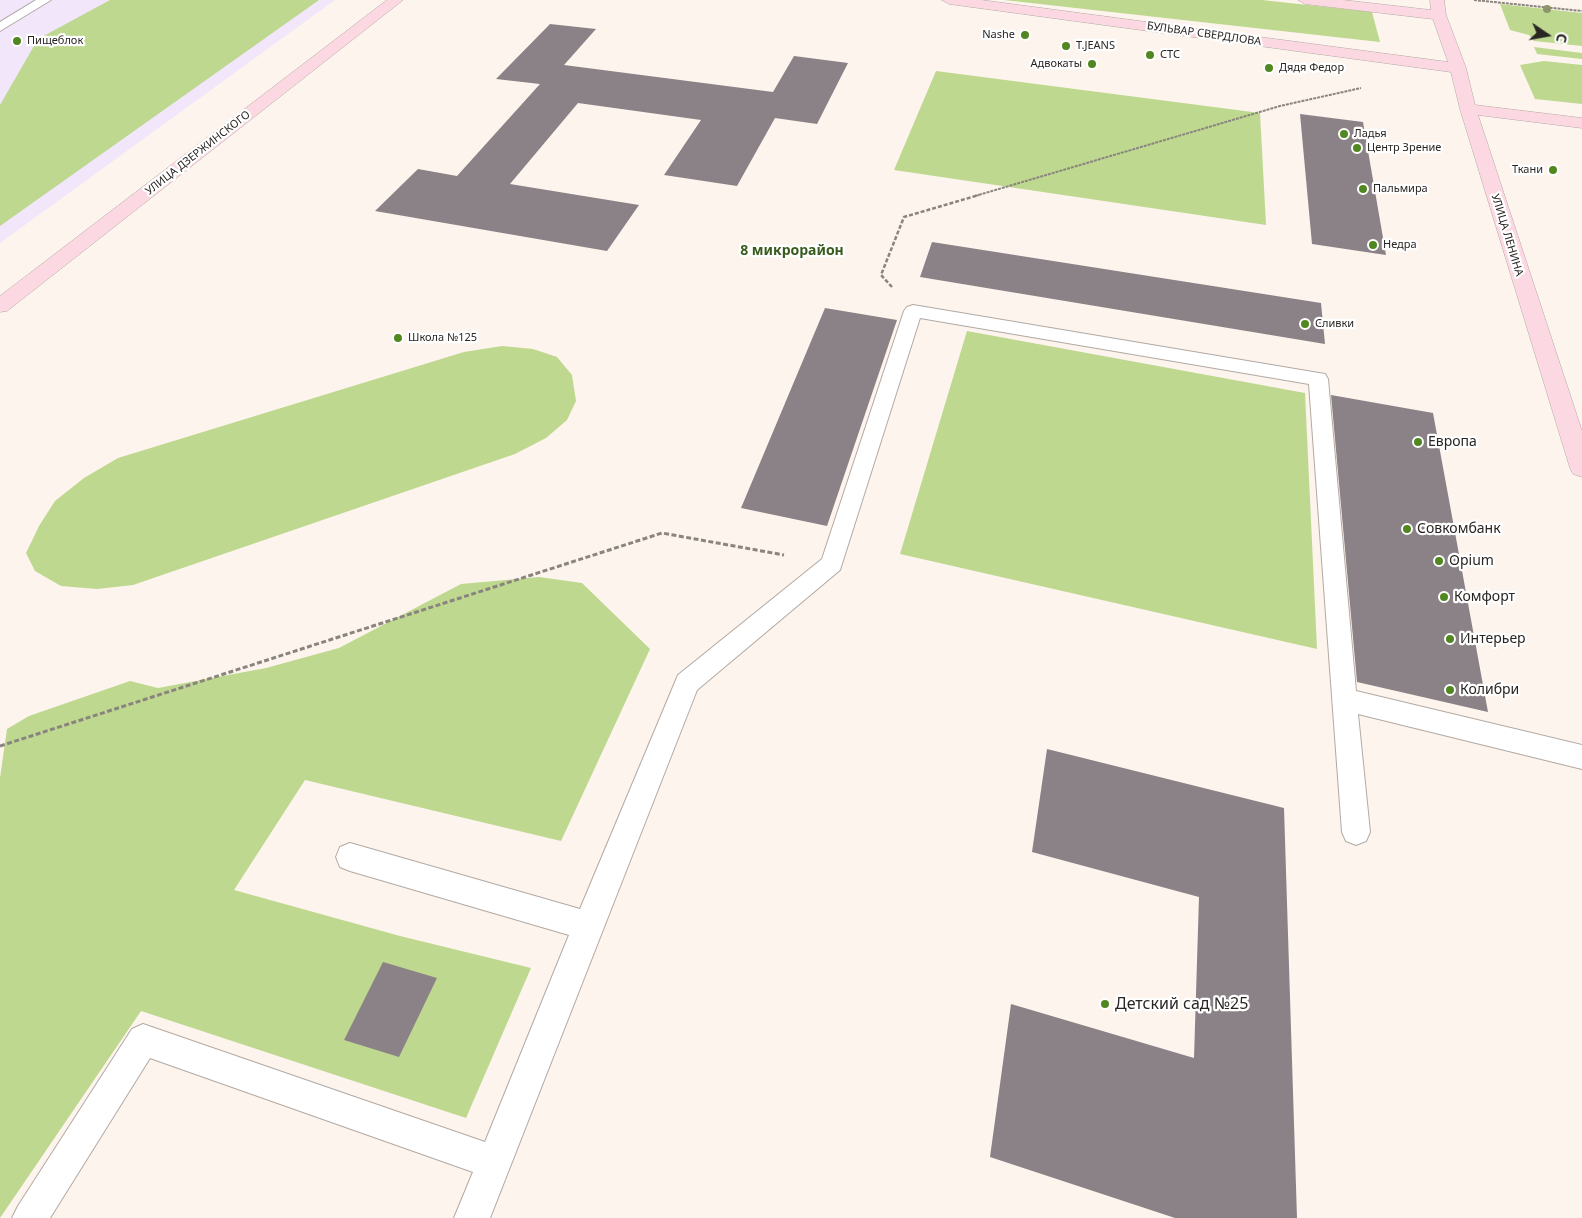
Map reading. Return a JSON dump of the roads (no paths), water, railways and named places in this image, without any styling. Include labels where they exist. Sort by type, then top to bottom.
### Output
[{"type":"street","name":"УЛИЦА ДЗЕРЖИНСКОГО","points":[[0,306],[396,0]]},
{"type":"street","name":"БУЛЬВАР СВЕРДЛОВА","points":[[949,0],[1458,68]]},
{"type":"street","points":[[1305,0],[1438,8]]},
{"type":"street","name":"УЛИЦА ЛЕНИНА","points":[[1438,8],[1458,68],[1468,109],[1582,468]]},
{"type":"street","points":[[1468,109],[1582,123]]},
{"type":"lane","points":[[0,27],[45,0]]},
{"type":"lane","points":[[472,1218],[687,683],[832,564],[914,310],[1318,379],[1356,832]]},
{"type":"lane","points":[[1344,699],[1582,757]]},
{"type":"lane","points":[[350,857],[588,926]]},
{"type":"lane","points":[[30,1218],[143,1040],[494,1162]]},
{"type":"place","name":"Nashe","points":[[1025,35]]},
{"type":"place","name":"Пищеблок","points":[[17,41]]},
{"type":"place","name":"T.JEANS","points":[[1066,46]]},
{"type":"place","name":"СТС","points":[[1150,55]]},
{"type":"place","name":"Адвокаты","points":[[1092,64]]},
{"type":"place","name":"Дядя Федор","points":[[1269,68]]},
{"type":"place","name":"Ладья","points":[[1344,134]]},
{"type":"place","name":"Центр Зрение","points":[[1357,148]]},
{"type":"place","name":"Ткани","points":[[1553,170]]},
{"type":"place","name":"Пальмира","points":[[1363,189]]},
{"type":"place","name":"Недра","points":[[1373,245]]},
{"type":"place","name":"Сливки","points":[[1305,324]]},
{"type":"place","name":"Школа №125","points":[[398,338]]},
{"type":"place","name":"Европа","points":[[1418,442]]},
{"type":"place","name":"Совкомбанк","points":[[1407,529]]},
{"type":"place","name":"Opium","points":[[1439,561]]},
{"type":"place","name":"Комфорт","points":[[1444,597]]},
{"type":"place","name":"Интерьер","points":[[1450,639]]},
{"type":"place","name":"Колибри","points":[[1450,690]]},
{"type":"place","name":"Детский сад №25","points":[[1105,1004]]},
{"type":"district","name":"8 микрорайон","points":[[792,251]]}]
